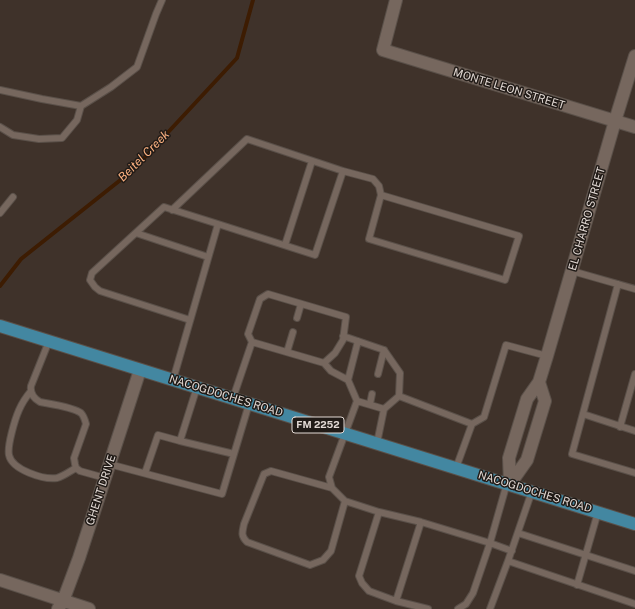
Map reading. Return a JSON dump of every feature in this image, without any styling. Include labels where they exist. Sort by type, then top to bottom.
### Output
[{"type":"main road","name":"NACOGDOCHES ROAD","points":[[0,326],[635,524]]},
{"type":"street","name":"MONTE LEON STREET","points":[[396,0],[383,50],[635,127]]},
{"type":"street","name":"EL CHARRO STREET","points":[[508,484],[509,458],[527,398],[539,382],[635,56]]},
{"type":"street","name":"GHENT DRIVE","points":[[60,605],[79,558],[140,370]]},
{"type":"street","points":[[508,484],[527,460],[545,401],[539,382]]},
{"type":"street","points":[[0,580],[60,605],[89,609]]},
{"type":"lane","points":[[0,127],[13,135],[39,139],[62,138],[77,120],[81,106],[111,87],[137,67],[162,0]]},
{"type":"lane","points":[[0,90],[81,106]]},
{"type":"lane","points":[[172,210],[247,139],[343,172],[373,179],[379,186],[381,195],[369,239],[505,280],[520,236],[381,195]]},
{"type":"lane","points":[[284,245],[312,161]]},
{"type":"lane","points":[[190,320],[100,292],[90,280],[92,273],[164,207],[315,255],[343,172]]},
{"type":"lane","points":[[0,213],[13,197]]},
{"type":"lane","points":[[173,380],[218,224]]},
{"type":"lane","points":[[136,233],[208,257]]},
{"type":"lane","points":[[572,271],[635,289]]},
{"type":"lane","points":[[618,284],[572,454],[635,474]]},
{"type":"lane","points":[[233,398],[252,342],[248,334],[260,298],[268,294],[346,317],[343,340],[335,353],[324,363]]},
{"type":"lane","points":[[297,318],[301,304]]},
{"type":"lane","points":[[287,352],[293,332]]},
{"type":"lane","points":[[344,336],[384,350],[400,374],[399,396],[384,409],[377,443]]},
{"type":"lane","points":[[49,341],[30,392],[19,410],[9,448],[9,457],[14,465],[23,470],[46,478],[57,478],[76,468]]},
{"type":"lane","points":[[348,380],[358,341]]},
{"type":"lane","points":[[252,342],[324,363],[331,370],[348,380],[357,401],[329,476],[332,488]]},
{"type":"lane","points":[[456,468],[472,424],[484,417],[506,345],[547,356]]},
{"type":"lane","points":[[378,374],[384,350]]},
{"type":"lane","points":[[620,427],[635,374]]},
{"type":"lane","points":[[180,441],[196,387]]},
{"type":"lane","points":[[30,392],[40,402],[70,409],[80,413],[86,424],[74,458],[76,468],[80,471],[104,478]]},
{"type":"lane","points":[[370,404],[372,394]]},
{"type":"lane","points":[[399,396],[472,424]]},
{"type":"lane","points":[[357,401],[384,409]]},
{"type":"lane","points":[[109,464],[222,494],[249,404]]},
{"type":"lane","points":[[583,414],[635,431]]},
{"type":"lane","points":[[145,473],[158,435],[234,454]]},
{"type":"lane","points":[[345,501],[331,551],[323,560],[310,565],[247,542],[243,538],[242,533],[244,524],[264,474],[271,471],[332,488],[345,501],[379,512],[421,522],[512,551]]},
{"type":"lane","points":[[458,609],[466,604],[474,593],[508,484]]},
{"type":"lane","points":[[490,609],[512,551],[532,491]]},
{"type":"lane","points":[[379,512],[359,576],[362,583],[369,591],[428,609]]},
{"type":"lane","points":[[577,585],[598,512]]},
{"type":"lane","points":[[396,600],[421,522]]},
{"type":"lane","points":[[518,533],[635,572]]},
{"type":"lane","points":[[508,561],[635,604]]},
{"type":"waterway","name":"Beitel Creek","points":[[0,286],[21,259],[133,170],[237,58],[253,0]]}]
